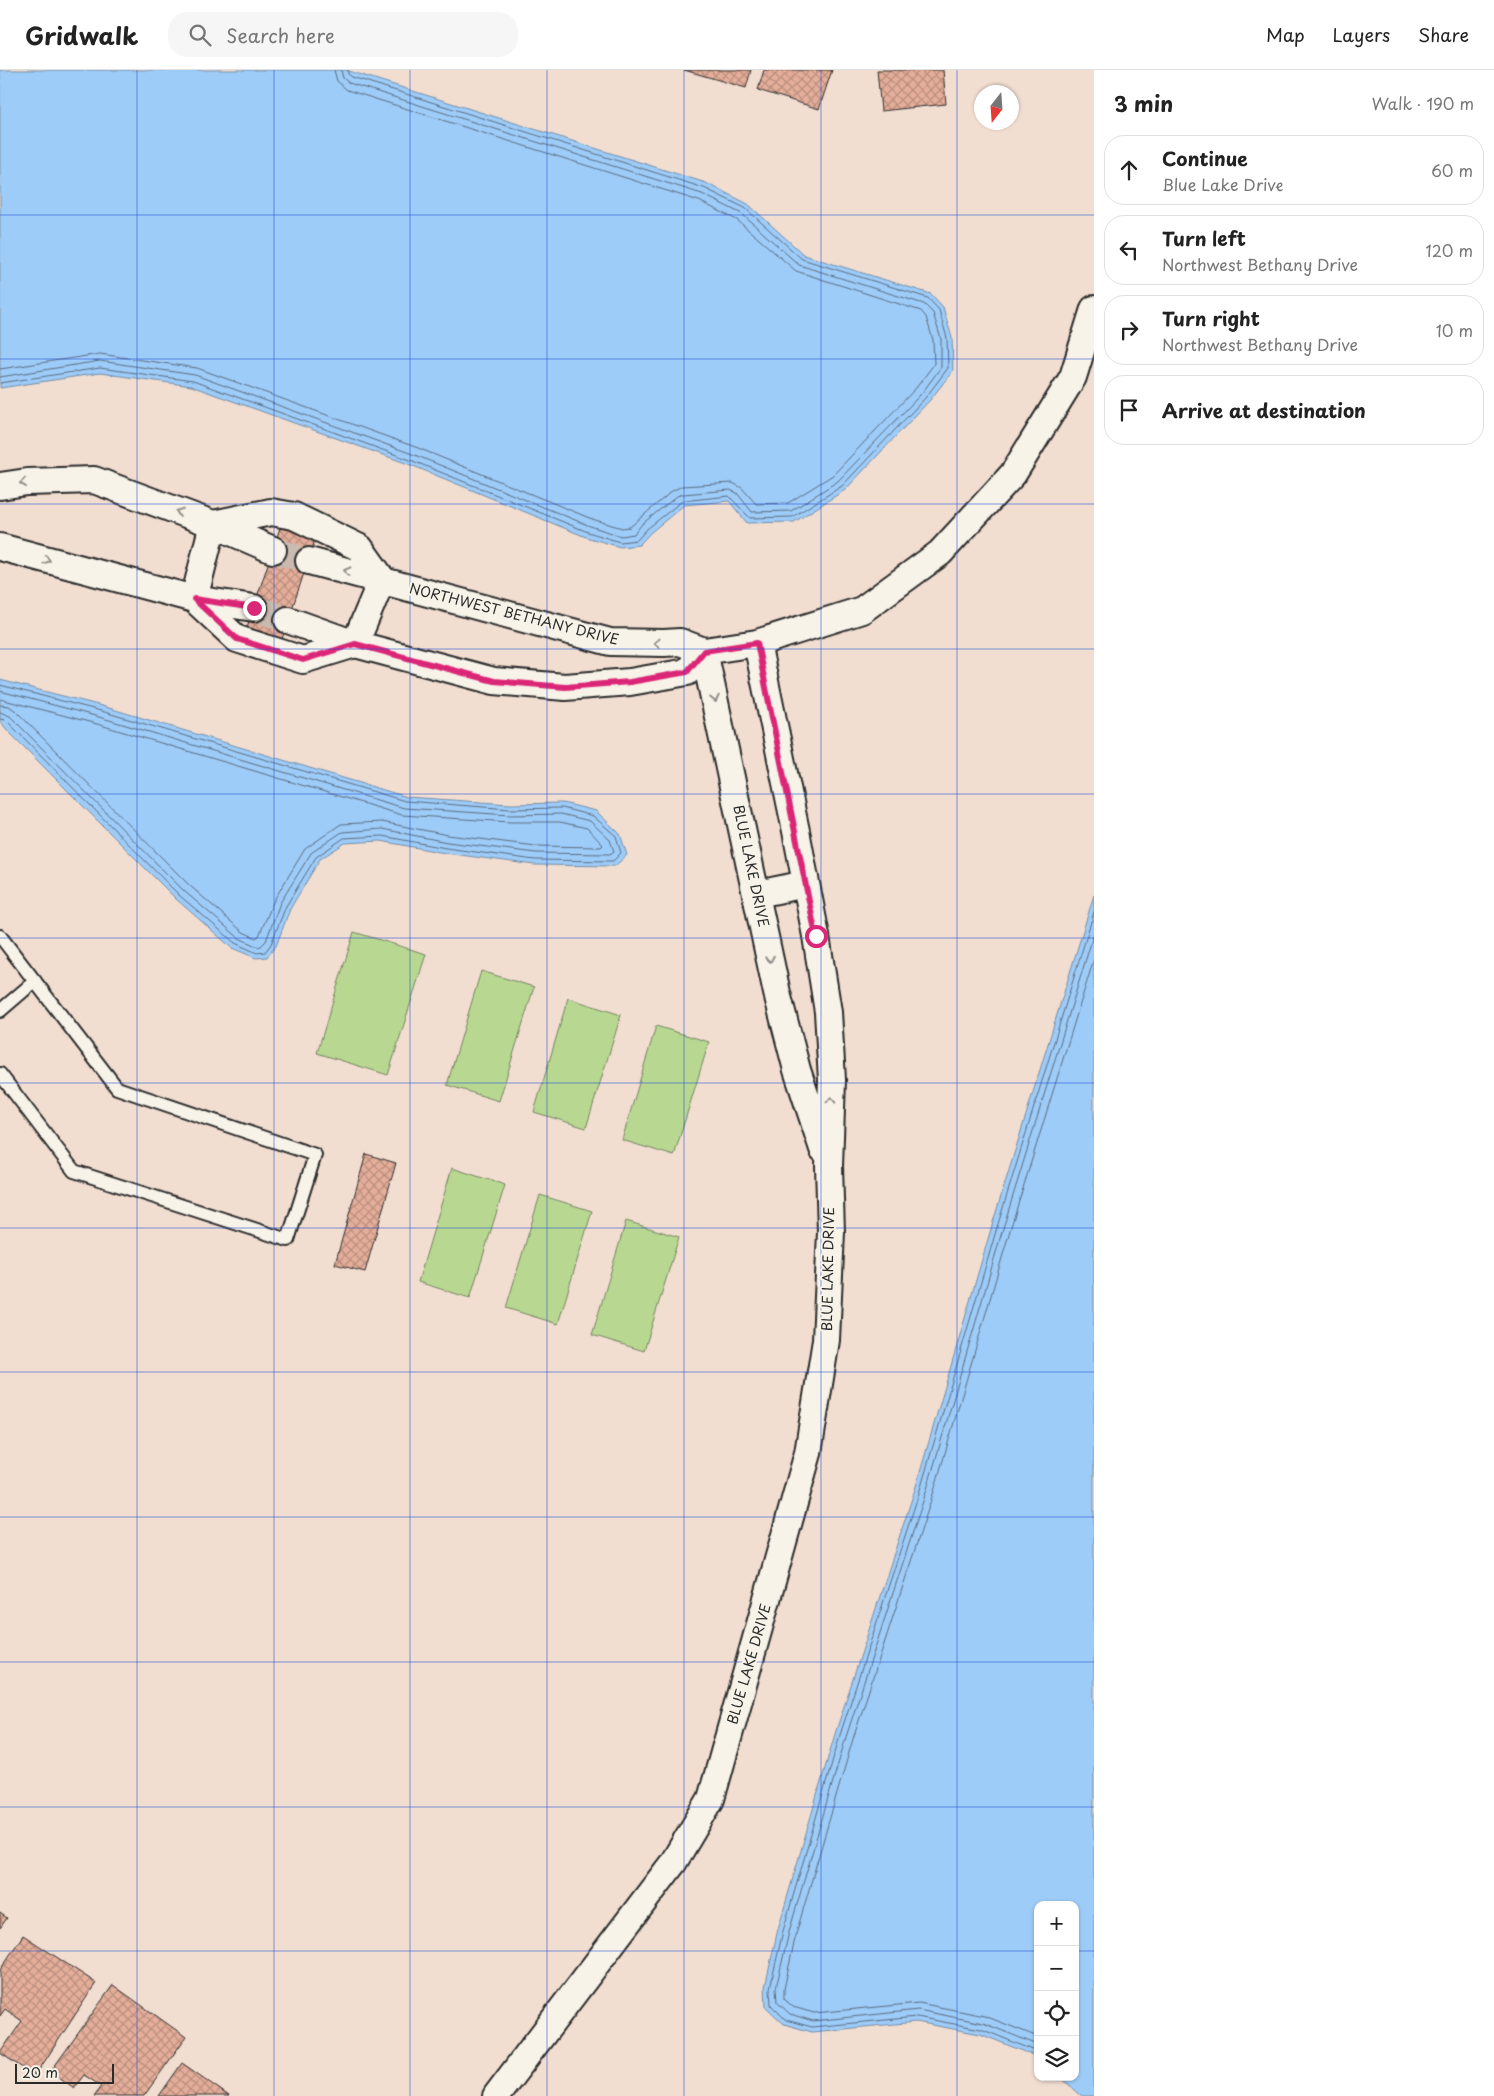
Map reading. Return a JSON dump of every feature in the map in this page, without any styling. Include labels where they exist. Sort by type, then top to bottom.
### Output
[{"type":"street","name":"NORTHWEST BETHANY DRIVE","points":[[308,561],[610,642],[680,642],[704,651],[757,643],[862,610],[940,553],[1013,474],[1072,377],[1094,309]]},
{"type":"street","points":[[0,486],[27,482],[94,480],[213,524],[273,550]]},
{"type":"street","points":[[213,524],[270,512],[294,516],[360,548],[382,580],[355,644]]},
{"type":"street","points":[[194,599],[213,524]]},
{"type":"street","points":[[0,548],[194,599],[254,608]]},
{"type":"street","points":[[194,599],[237,639],[303,660],[355,644]]},
{"type":"street","points":[[288,620],[355,644],[494,681],[565,687],[630,682],[687,672],[704,651]]},
{"type":"street","name":"BLUE LAKE DRIVE","points":[[496,2096],[673,1863],[711,1799],[808,1453],[826,1340],[831,1232],[829,1166],[832,1080],[828,1012],[806,884],[757,643]]},
{"type":"street","name":"BLUE LAKE DRIVE","points":[[704,651],[777,993],[797,1070],[829,1166]]},
{"type":"street","points":[[756,894],[806,884]]},
{"type":"lane","points":[[0,936],[116,1088],[315,1155],[288,1240],[74,1171],[0,1074]]},
{"type":"lane","points":[[0,1011],[34,982]]},
{"type":"green space","points":[[354,932],[426,954],[388,1075],[317,1053]]},
{"type":"green space","points":[[481,971],[534,987],[499,1101],[447,1085]]},
{"type":"green space","points":[[568,998],[621,1015],[586,1128],[534,1112]]},
{"type":"green space","points":[[656,1026],[709,1042],[674,1156],[622,1140]]},
{"type":"green space","points":[[452,1168],[505,1185],[470,1298],[418,1282]]},
{"type":"green space","points":[[540,1195],[592,1211],[558,1324],[506,1308]]},
{"type":"green space","points":[[626,1221],[679,1237],[644,1351],[592,1335]]},
{"type":"water","points":[[0,70],[346,70],[706,183],[748,204],[804,255],[931,294],[943,307],[952,338],[953,371],[930,400],[845,490],[794,522],[747,523],[729,501],[684,505],[650,533],[639,545],[620,547],[586,537],[411,465],[191,386],[100,373],[0,388]]},
{"type":"water","points":[[0,680],[102,706],[407,797],[510,804],[563,803],[596,811],[620,834],[627,855],[615,866],[535,865],[445,853],[381,841],[345,843],[320,859],[290,909],[276,946],[267,957],[256,958],[232,948],[176,899],[8,731],[0,721]]},
{"type":"water","points":[[1094,895],[1094,2096],[1082,2096],[1065,2081],[1079,2081],[1079,1901],[1034,1901],[1034,2055],[980,2034],[916,2022],[812,2032],[784,2024],[766,2007],[765,1987],[778,1929],[835,1734],[916,1486],[993,1222]]},
{"type":"building","points":[[684,70],[751,70],[746,88]]},
{"type":"building","points":[[764,70],[832,70],[819,109],[758,90]]},
{"type":"building","points":[[877,70],[943,70],[946,104],[881,111]]},
{"type":"building","points":[[281,525],[316,537],[282,639],[247,627]]},
{"type":"building","points":[[366,1154],[396,1163],[365,1272],[335,1264]]},
{"type":"building","points":[[0,1913],[7,1918],[0,1928]]},
{"type":"building","points":[[23,1935],[96,1983],[35,2076],[0,2053],[22,2021],[5,2009],[0,2016],[0,1970]]},
{"type":"building","points":[[113,1985],[186,2037],[144,2096],[94,2096],[101,2086],[84,2075],[74,2088],[51,2071]]},
{"type":"building","points":[[182,2063],[229,2096],[159,2096]]},
{"type":"tunnel","points":[[273,550],[309,561]]},
{"type":"tunnel","points":[[254,608],[288,620]]},
{"type":"route","points":[[254,608],[194,599],[237,639],[303,660],[355,644],[494,681],[565,687],[630,682],[687,672],[704,651],[757,643],[765,675],[816,936]]}]
